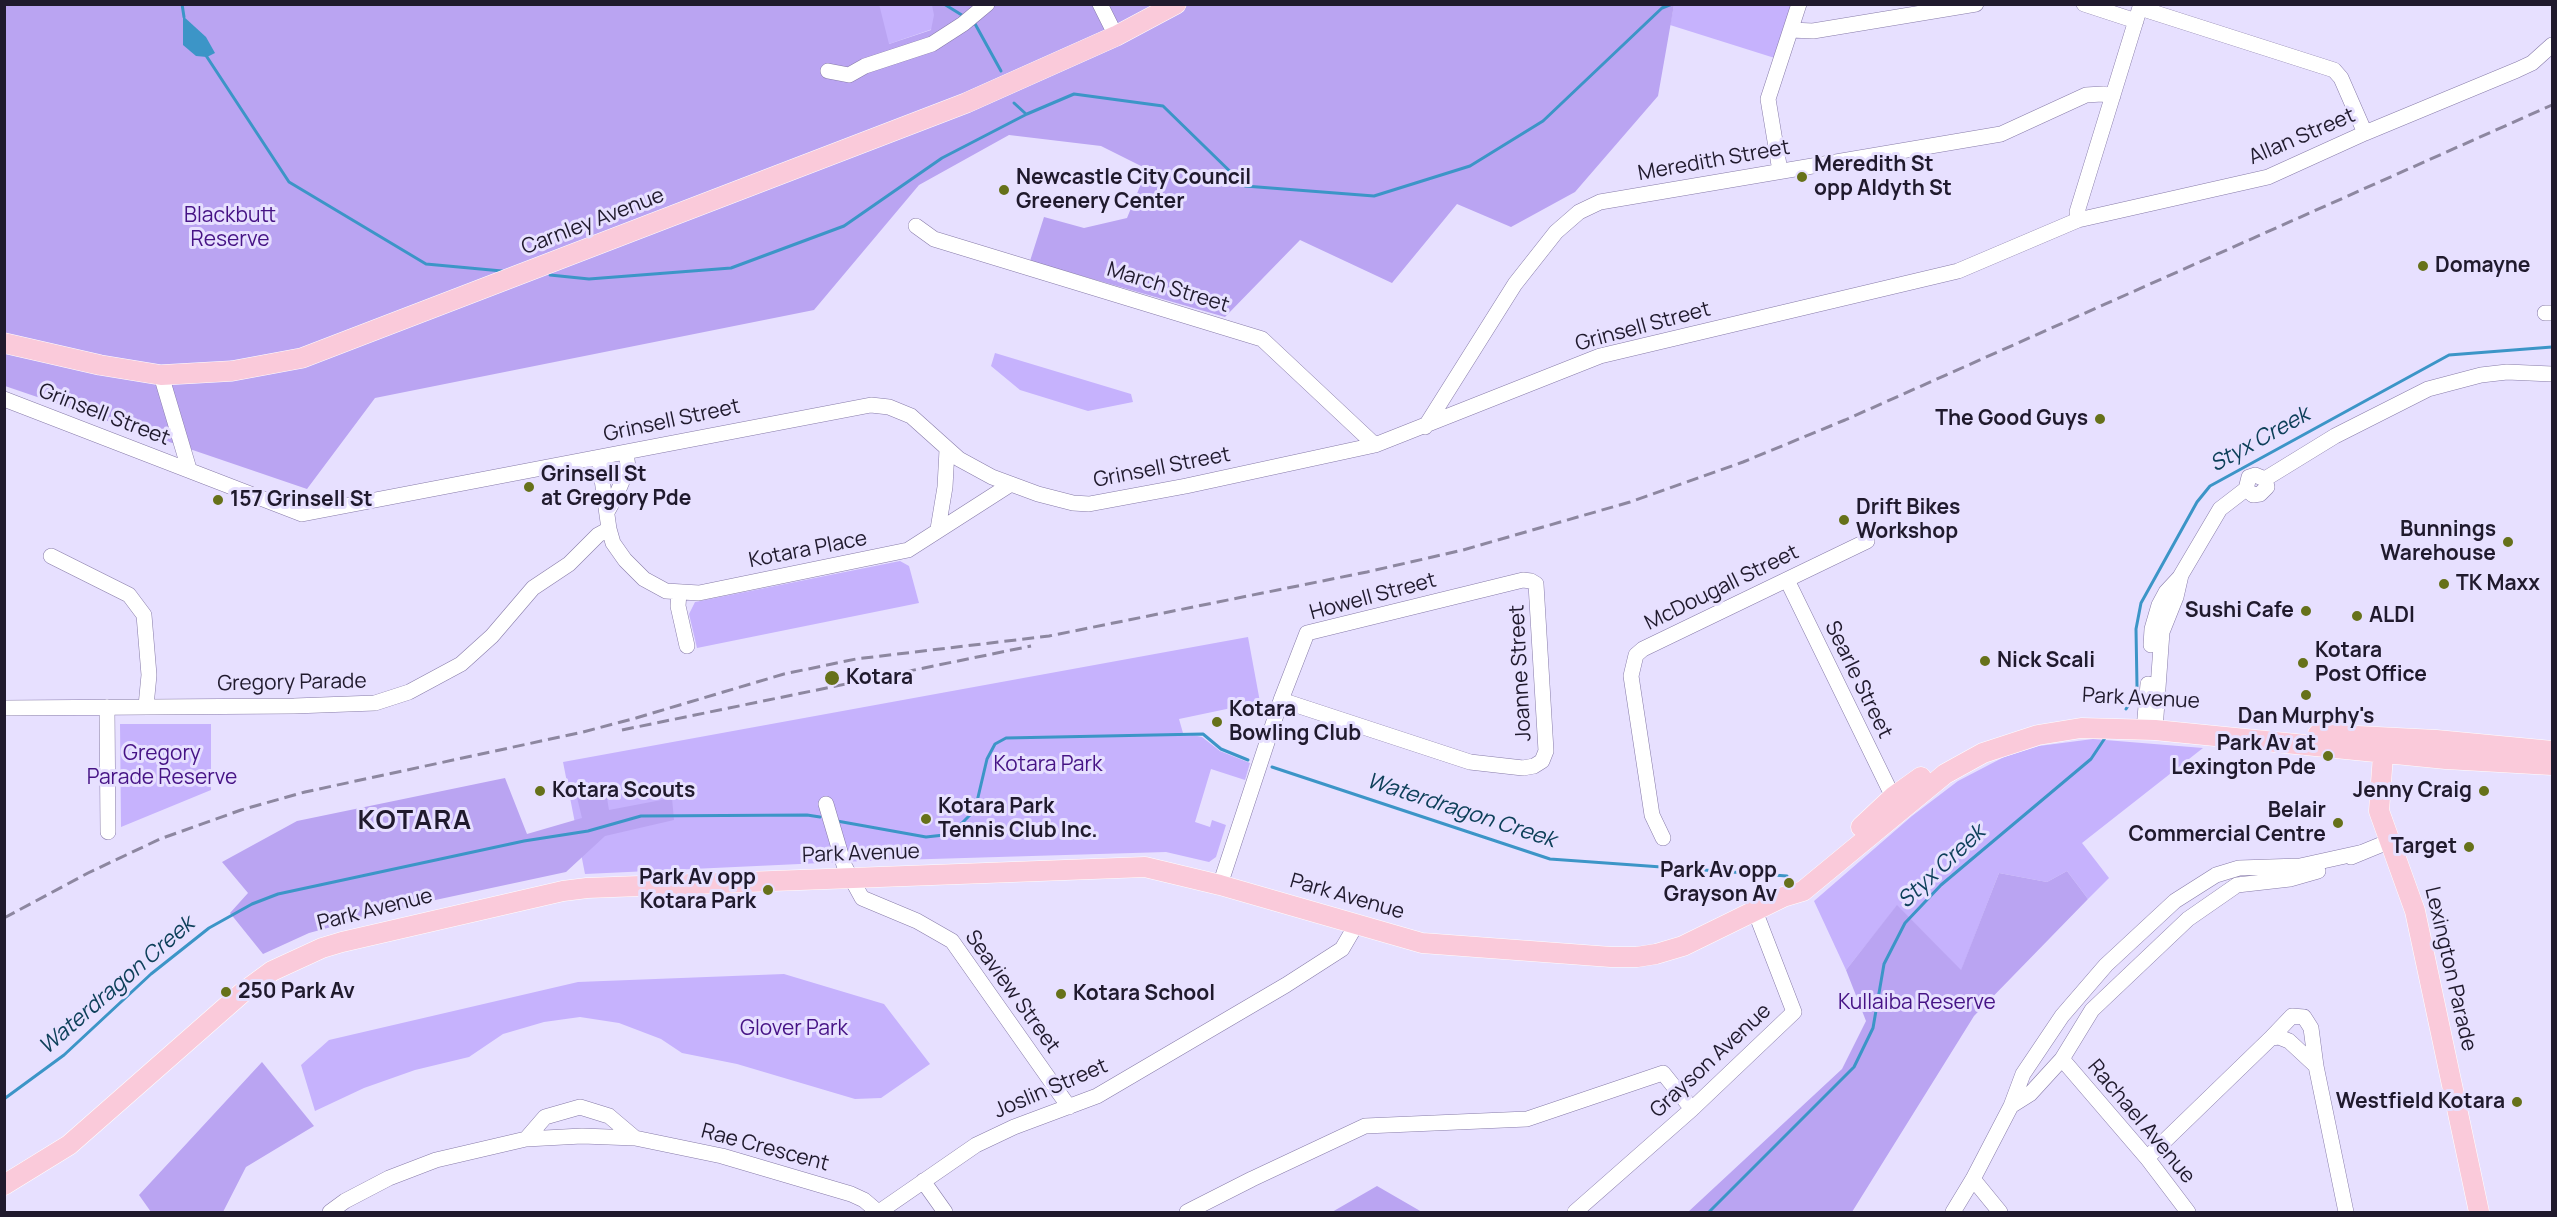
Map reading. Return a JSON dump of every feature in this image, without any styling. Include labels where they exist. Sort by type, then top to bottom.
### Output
[{"type":"main road","name":"Carnley Avenue","points":[[4,344],[100,365],[161,375],[201,374],[266,366],[302,358],[966,104],[1116,36],[1176,4]]},
{"type":"main road","name":"Park Avenue","points":[[1784,897],[1893,797],[1941,762],[1980,743],[2040,723],[2141,725],[2384,746],[2553,765]]},
{"type":"main road","name":"Park Avenue","points":[[4,1185],[69,1145],[264,975],[322,948],[393,929],[579,889],[1132,866],[1175,872],[1405,939],[1439,945],[1637,957],[1683,946],[1784,897],[1803,891],[1851,853],[1930,784],[1956,767],[2018,740],[2097,723]]},
{"type":"main road","name":"Park Avenue","points":[[2384,746],[2553,751]]},
{"type":"main road","name":"Lexington Parade","points":[[2384,746],[2379,811],[2415,911],[2479,1212]]},
{"type":"main road","points":[[1851,853],[1859,839],[1889,809],[1893,797],[1905,797],[1939,773],[1956,767]]},
{"type":"street","points":[[828,71],[849,75],[865,66],[932,44],[987,4]]},
{"type":"street","points":[[1100,4],[1116,36]]},
{"type":"street","points":[[1780,171],[1768,99],[1799,4]]},
{"type":"street","points":[[1791,30],[1813,31],[1976,4]]},
{"type":"street","points":[[2084,4],[2139,11],[2334,70],[2366,133]]},
{"type":"street","points":[[2078,220],[2077,212],[2139,11]]},
{"type":"street","name":"Allan Street","points":[[2078,220],[2268,177],[2532,63],[2553,45]]},
{"type":"street","name":"Meredith Street","points":[[1425,427],[1515,284],[1556,232],[1579,212],[1600,202],[2001,134],[2086,95],[2113,96]]},
{"type":"street","name":"Grinsell Street","points":[[4,399],[302,514],[871,405],[889,407],[911,416],[947,450],[975,468],[1038,494],[1085,504],[1186,486],[1375,445],[1600,356],[1958,271],[2078,220]]},
{"type":"street","name":"March Street","points":[[916,226],[934,239],[1262,339],[1375,445]]},
{"type":"street","points":[[2141,725],[2162,632],[2176,597],[2181,575],[2220,509],[2246,489],[2253,495],[2260,494],[2266,487],[2265,479],[2335,436],[2428,390],[2481,375],[2507,372],[2553,374]]},
{"type":"street","name":"Grinsell Street","points":[[161,375],[189,469]]},
{"type":"street","points":[[938,529],[945,487],[947,450]]},
{"type":"street","points":[[607,512],[628,467],[626,453]]},
{"type":"street","points":[[599,458],[609,529]]},
{"type":"street","name":"Kotara Place","points":[[609,529],[619,552],[632,569],[657,587],[679,593],[711,591],[892,555],[916,546],[938,529],[1011,484]]},
{"type":"street","name":"Gregory Parade","points":[[4,708],[294,706],[375,703],[410,692],[461,664],[492,636],[533,588],[569,564],[598,535],[609,529]]},
{"type":"street","name":"McDougall Street","points":[[1663,838],[1652,815],[1631,676],[1634,660],[1643,649],[1867,541]]},
{"type":"street","points":[[51,556],[129,595],[144,615],[149,675],[146,706]]},
{"type":"street","name":"Howell Street","points":[[1220,885],[1281,700],[1307,633],[1523,580],[1532,580]]},
{"type":"street","name":"Joanne Street","points":[[1281,700],[1470,762],[1544,768],[1546,752],[1538,589],[1532,580]]},
{"type":"street","name":"Searle Street","points":[[1787,580],[1893,797]]},
{"type":"street","points":[[679,593],[678,606],[687,646]]},
{"type":"street","points":[[107,707],[108,832]]},
{"type":"street","name":"Seaview Street","points":[[826,804],[830,823],[851,879],[862,898],[917,921],[952,941],[1069,1107]]},
{"type":"street","points":[[2011,1106],[2030,1094],[2062,1059],[2092,1010],[2188,919],[2237,885],[2290,879],[2321,871],[2390,842]]},
{"type":"street","points":[[1953,1212],[2011,1106],[2023,1074],[2062,1016],[2106,965],[2175,901],[2216,875],[2239,868],[2300,866],[2359,854]]},
{"type":"street","name":"Grayson Avenue","points":[[1575,1212],[1692,1109],[1794,1012],[1755,911]]},
{"type":"street","name":"Joslin Street","points":[[879,1212],[995,1135],[1097,1096],[1317,966],[1347,944],[1356,925]]},
{"type":"street","points":[[2146,1158],[2292,1016],[2304,1017],[2311,1028],[2316,1066],[2346,1212]]},
{"type":"street","points":[[2271,1038],[2280,1037],[2289,1041],[2316,1066]]},
{"type":"street","name":"Rachael Avenue","points":[[2062,1059],[2146,1158],[2188,1212]]},
{"type":"street","points":[[1187,1212],[1365,1126],[1527,1119],[1663,1073],[1692,1109]]},
{"type":"street","name":"Rae Crescent","points":[[526,1139],[545,1117],[580,1107],[609,1116],[635,1138]]},
{"type":"street","name":"Rae Crescent","points":[[330,1212],[345,1201],[389,1178],[436,1160],[526,1139],[582,1136],[635,1138],[722,1156],[851,1194],[864,1200],[879,1212]]},
{"type":"street","points":[[1973,1179],[2000,1212]]},
{"type":"street","points":[[923,1181],[945,1212]]},
{"type":"green space","name":"Blackbutt Reserve","points":[[879,4],[889,44],[931,30],[934,15],[932,5],[1674,5],[1658,96],[1575,192],[1511,227],[1457,204],[1392,283],[1300,240],[1225,317],[1030,261],[1044,217],[1084,228],[1127,218],[1147,169],[1101,146],[1009,135],[919,185],[814,310],[375,398],[307,489],[5,386],[5,5]]},
{"type":"green space","points":[[765,5],[974,5],[950,23],[857,55]]},
{"type":"green space","points":[[1674,5],[1799,5],[1781,60],[1670,25]]},
{"type":"green space","points":[[995,353],[1131,394],[1133,402],[1088,411],[1020,390],[991,366]]},
{"type":"green space","points":[[900,561],[909,566],[919,603],[697,648],[689,614],[695,602]]},
{"type":"green space","name":"Kotara Park","points":[[1248,637],[1260,702],[1179,719],[1183,733],[1202,737],[1220,751],[1250,763],[1245,780],[1211,769],[1195,822],[1210,827],[1212,820],[1226,825],[1216,857],[1209,862],[1166,852],[864,861],[585,874],[563,762]]},
{"type":"green space","name":"Gregory Parade Reserve","points":[[120,724],[211,724],[211,790],[121,827]]},
{"type":"green space","points":[[2093,739],[2203,748],[2082,843],[2109,878],[2088,899],[2067,871],[2047,882],[1999,873],[1961,971],[1897,906],[1846,970],[1814,901],[1912,816],[1958,781],[2004,757],[2039,746]]},
{"type":"green space","points":[[505,778],[527,834],[582,818],[575,789],[605,786],[609,810],[672,798],[674,820],[605,836],[566,872],[412,905],[309,933],[263,954],[230,913],[248,893],[222,862],[297,821]]},
{"type":"green space","name":"Kullaiba Reserve","points":[[2067,871],[2088,899],[1974,1016],[1852,1212],[1688,1212],[1842,1069],[1866,1021],[1846,970],[1897,905],[1961,970],[1999,873],[2047,882]]},
{"type":"green space","name":"Glover Park","points":[[784,974],[884,1004],[930,1064],[881,1098],[855,1099],[737,1064],[682,1053],[661,1039],[619,1023],[580,1017],[544,1022],[503,1034],[469,1057],[415,1070],[364,1088],[315,1111],[301,1065],[329,1040],[578,982]]},
{"type":"green space","points":[[262,1062],[314,1126],[246,1167],[223,1212],[151,1212],[139,1195]]},
{"type":"green space","points":[[1377,1186],[1422,1212],[1332,1212]]},
{"type":"water","points":[[183,16],[206,37],[215,53],[207,57],[196,56],[183,45]]},
{"type":"waterway","points":[[182,4],[184,17]]},
{"type":"waterway","points":[[944,4],[965,17]]},
{"type":"waterway","points":[[550,275],[589,279],[731,268],[844,226],[942,158],[1027,114],[1074,94],[1163,106],[1245,186],[1374,196],[1470,166],[1543,121],[1662,8],[1672,4]]},
{"type":"waterway","points":[[974,22],[1001,71]]},
{"type":"waterway","points":[[205,54],[289,182],[426,264],[502,271]]},
{"type":"waterway","points":[[1014,103],[1026,114]]},
{"type":"waterway","name":"Styx Creek","points":[[2126,709],[2137,686],[2136,629],[2141,603],[2197,502],[2210,486],[2449,355],[2552,347]]},
{"type":"waterway","name":"Waterdragon Creek","points":[[837,821],[926,837],[944,835],[960,825],[975,810],[987,759],[995,744],[1006,738],[1203,734],[1221,749],[1248,760]]},
{"type":"waterway","name":"Styx Creek","points":[[1709,1212],[1854,1067],[1873,1028],[1884,964],[1905,923],[1941,885],[2091,759],[2105,738]]},
{"type":"waterway","name":"Waterdragon Creek","points":[[1272,767],[1550,859],[1787,876]]},
{"type":"waterway","name":"Waterdragon Creek","points":[[4,1099],[64,1055],[151,974],[209,928],[252,904],[278,894],[524,841],[588,831],[641,816],[807,815],[820,817]]},
{"type":"railway","points":[[4,918],[88,873],[160,839],[241,810],[305,792],[583,732],[784,674],[856,659],[1049,636],[1367,572],[1463,550],[1630,502],[1743,462],[1845,420],[2552,105]]},
{"type":"railway","points":[[622,730],[1031,646]]},
{"type":"place","name":"Meredith St opp Aldyth St","points":[[1802,177]]},
{"type":"place","name":"Newcastle City Council Greenery Center","points":[[1004,190]]},
{"type":"place","name":"Domayne","points":[[2423,266]]},
{"type":"place","name":"The Good Guys","points":[[2100,419]]},
{"type":"place","name":"Grinsell St at Gregory Pde","points":[[529,487]]},
{"type":"place","name":"157 Grinsell St","points":[[218,500]]},
{"type":"place","name":"Drift Bikes Workshop","points":[[1844,520]]},
{"type":"place","name":"Bunnings Warehouse","points":[[2508,542]]},
{"type":"place","name":"TK Maxx","points":[[2444,584]]},
{"type":"place","name":"Sushi Cafe","points":[[2306,611]]},
{"type":"place","name":"ALDI","points":[[2357,616]]},
{"type":"place","name":"Nick Scali","points":[[1985,661]]},
{"type":"place","name":"Kotara Post Office","points":[[2303,663]]},
{"type":"place","name":"Kotara","points":[[832,678]]},
{"type":"place","name":"Dan Murphy's","points":[[2306,695]]},
{"type":"place","name":"Kotara Bowling Club","points":[[1217,722]]},
{"type":"place","name":"Park Av at Lexington Pde","points":[[2328,756]]},
{"type":"place","name":"Kotara Scouts","points":[[540,791]]},
{"type":"place","name":"Jenny Craig","points":[[2484,791]]},
{"type":"place","name":"Kotara Park Tennis Club Inc.","points":[[926,819]]},
{"type":"place","name":"Belair Commercial Centre","points":[[2338,823]]},
{"type":"place","name":"Target","points":[[2469,847]]},
{"type":"place","name":"Park Av opp Grayson Av","points":[[1789,883]]},
{"type":"place","name":"Park Av opp Kotara Park","points":[[768,890]]},
{"type":"place","name":"250 Park Av","points":[[226,992]]},
{"type":"place","name":"Kotara School","points":[[1061,994]]},
{"type":"place","name":"Westfield Kotara","points":[[2517,1102]]},
{"type":"district","name":"KOTARA","points":[[415,821]]}]
